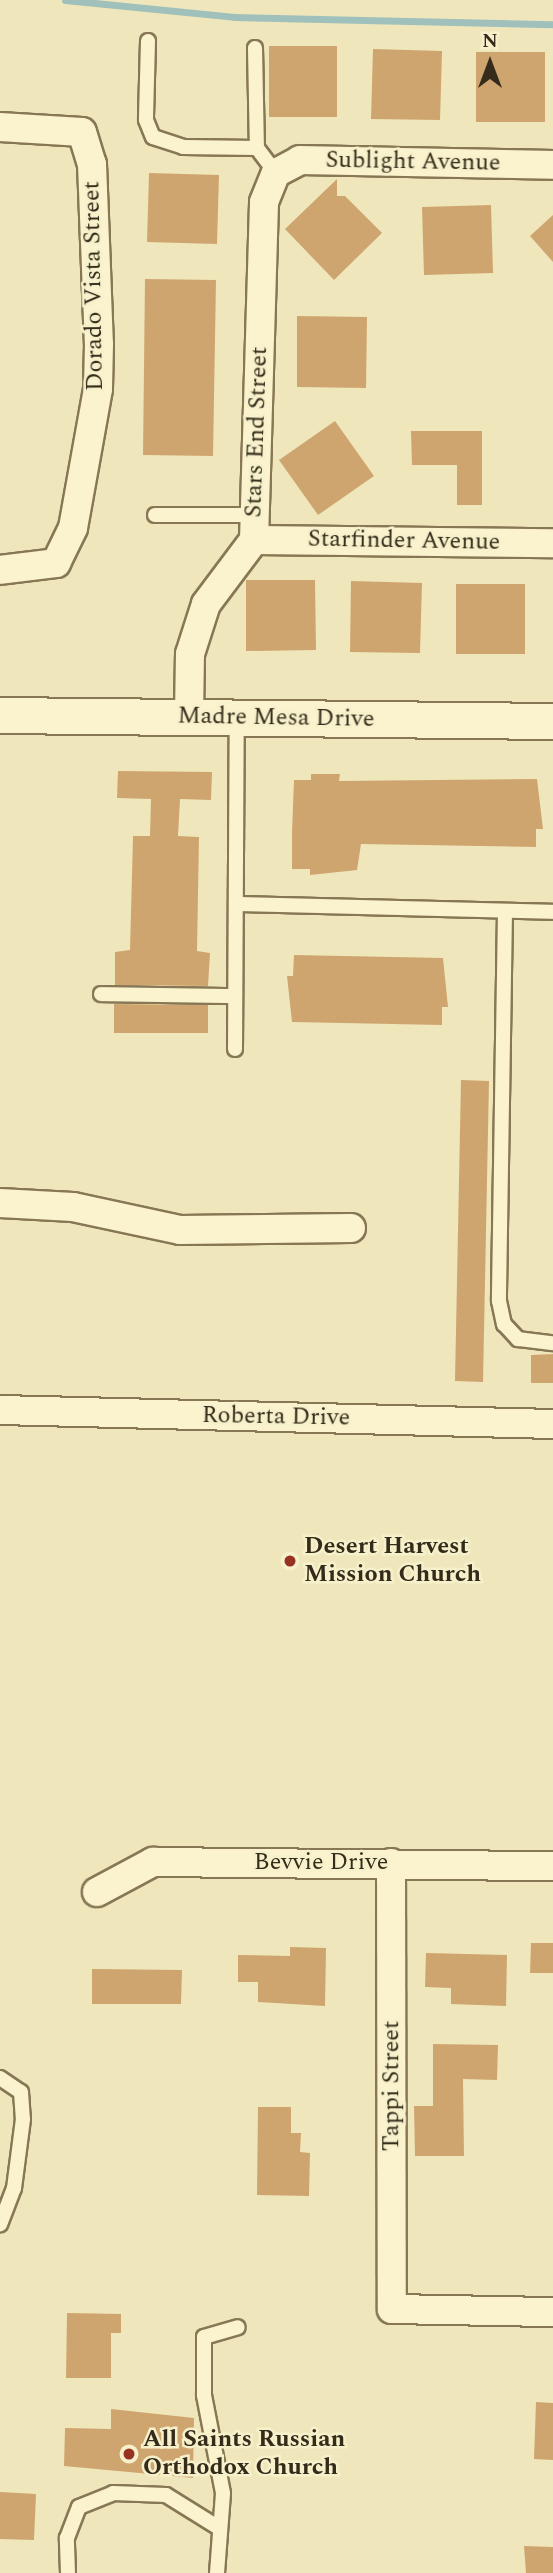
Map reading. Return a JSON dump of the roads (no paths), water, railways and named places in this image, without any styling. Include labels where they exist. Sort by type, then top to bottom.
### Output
[{"type":"street","name":"Dorado Vista Street","points":[[0,127],[82,132],[92,164],[98,389],[73,528],[56,563],[0,570]]},
{"type":"street","name":"Sublight Avenue","points":[[276,173],[300,160],[553,165]]},
{"type":"street","name":"Stars End Street","points":[[189,716],[190,654],[206,604],[255,527],[264,202],[276,173]]},
{"type":"street","name":"Starfinder Avenue","points":[[255,527],[553,543]]},
{"type":"street","name":"Madre Mesa Drive","points":[[0,715],[553,720]]},
{"type":"street","points":[[0,1203],[73,1206],[180,1230],[351,1228]]},
{"type":"street","name":"Roberta Drive","points":[[0,1410],[553,1424]]},
{"type":"street","name":"Bevvie Drive","points":[[97,1892],[153,1862],[553,1866]]},
{"type":"street","name":"Tappi Street","points":[[391,1863],[392,2309],[553,2312]]},
{"type":"lane","points":[[148,41],[146,120],[153,136],[183,147],[257,148]]},
{"type":"lane","points":[[255,48],[257,148],[276,173]]},
{"type":"lane","points":[[155,515],[255,527]]},
{"type":"lane","points":[[235,1049],[237,717]]},
{"type":"lane","points":[[236,904],[553,912]]},
{"type":"lane","points":[[505,911],[499,1301],[504,1324],[518,1339],[553,1343]]},
{"type":"lane","points":[[101,994],[235,996]]},
{"type":"lane","points":[[0,2078],[21,2092],[23,2119],[15,2188],[0,2224]]},
{"type":"lane","points":[[217,2573],[223,2493],[204,2395],[204,2337],[238,2327]]},
{"type":"lane","points":[[68,2573],[67,2538],[79,2507],[113,2493],[166,2495],[219,2528]]},
{"type":"waterway","points":[[65,0],[234,17],[553,24]]},
{"type":"place","name":"Desert Harvest Mission Church","points":[[290,1561]]},
{"type":"place","name":"All Saints Russian Orthodox Church","points":[[129,2454]]}]
